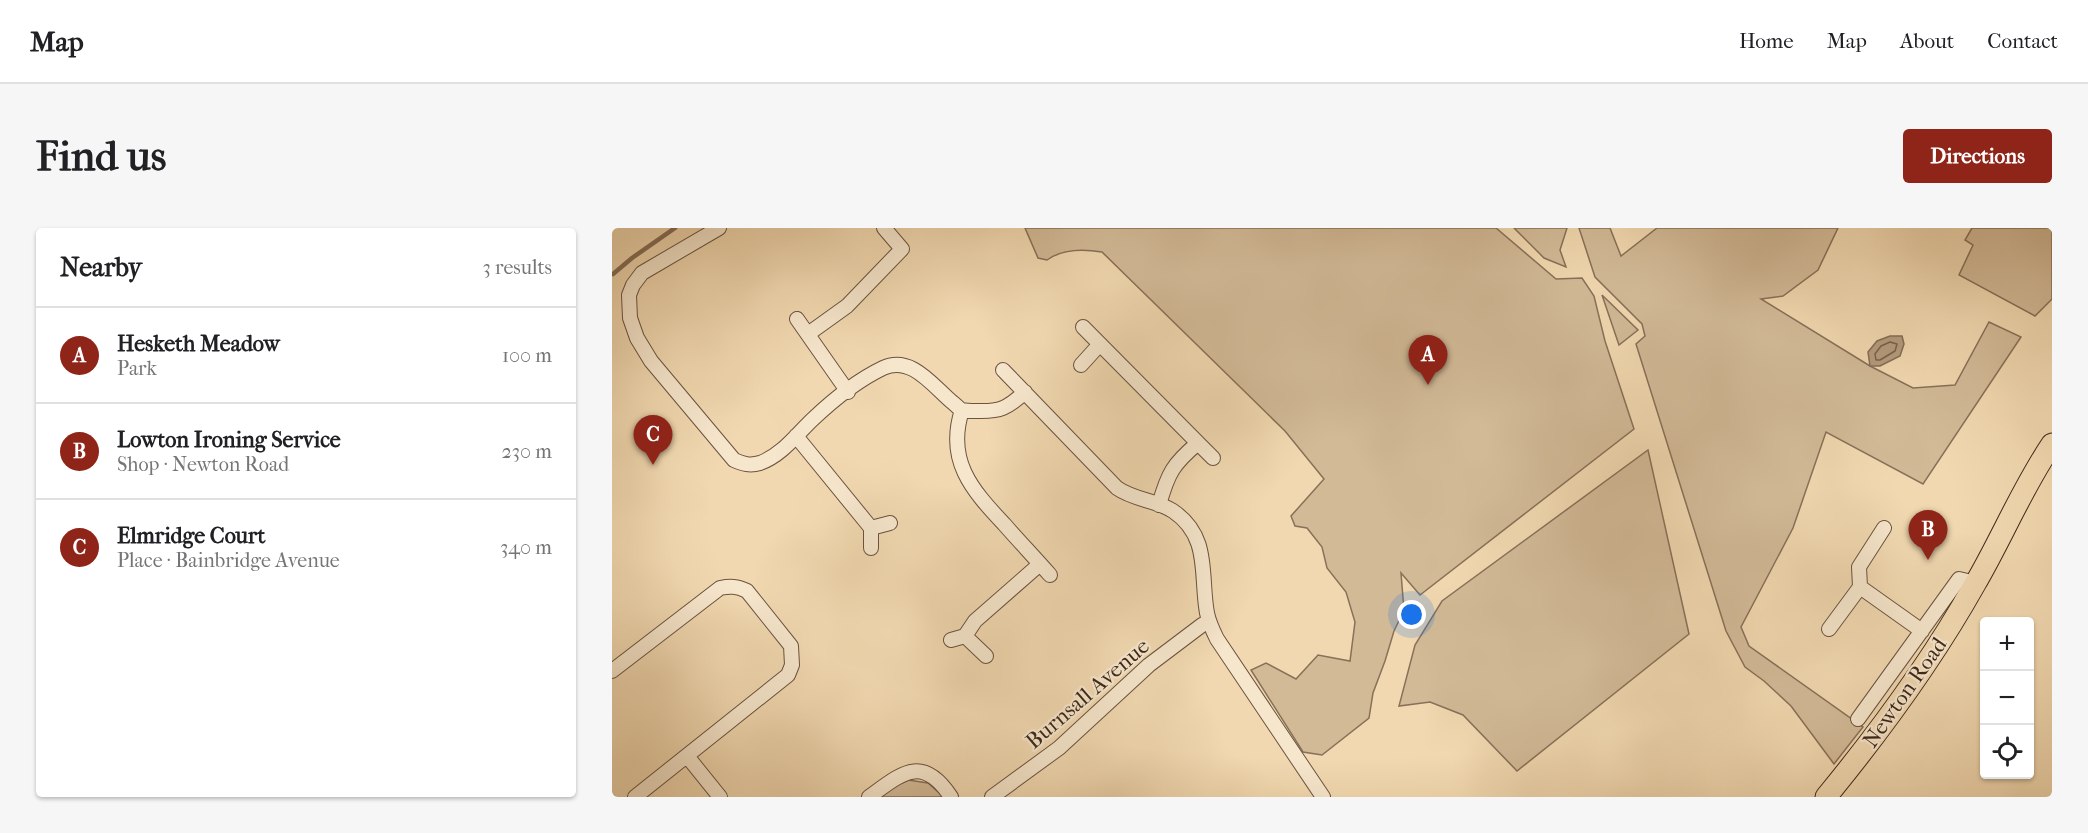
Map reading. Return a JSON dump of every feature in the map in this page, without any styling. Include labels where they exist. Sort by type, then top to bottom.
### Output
[{"type":"main road","name":"Newton Road","points":[[1826,797],[1896,706],[1947,631],[1976,583],[2033,473],[2052,445]]},
{"type":"street","points":[[719,228],[642,273],[629,295],[630,318],[637,338],[651,361],[734,460],[744,465],[759,464],[783,449],[815,417],[874,373],[886,367],[901,365],[913,368],[962,410],[1003,409],[1010,406],[1025,392]]},
{"type":"street","points":[[808,334],[847,306],[908,252],[884,228]]},
{"type":"street","points":[[797,319],[848,392]]},
{"type":"street","points":[[1083,327],[1213,458]]},
{"type":"street","points":[[1081,365],[1100,344]]},
{"type":"street","points":[[1003,370],[1117,488],[1159,505],[1180,517],[1194,534],[1203,563],[1209,621],[1225,652],[1323,797]]},
{"type":"street","points":[[962,410],[956,435],[959,456],[966,477],[977,495],[1050,575]]},
{"type":"street","points":[[796,436],[871,528],[871,548]]},
{"type":"street","points":[[1159,505],[1170,472],[1198,442]]},
{"type":"street","points":[[871,528],[890,523]]},
{"type":"street","points":[[1829,629],[1860,586],[1858,567],[1884,528]]},
{"type":"street","points":[[951,640],[965,636],[975,621],[1040,564]]},
{"type":"street","name":"Newton Road","points":[[1858,719],[1959,579],[1976,583]]},
{"type":"street","points":[[612,671],[720,588],[729,586],[747,591],[791,646],[792,665],[788,675],[635,797]]},
{"type":"street","points":[[1860,586],[1922,631]]},
{"type":"street","name":"Burnsall Avenue","points":[[992,797],[1059,748],[1149,665],[1209,621]]},
{"type":"street","points":[[965,636],[986,656]]},
{"type":"street","points":[[687,756],[720,797]]},
{"type":"street","points":[[869,797],[905,772],[919,770],[932,777],[951,797]]},
{"type":"shaded area","points":[[1025,228],[1496,228],[1556,279],[1582,278],[1594,296],[1605,341],[1634,429],[1420,595],[1401,573],[1404,610],[1394,631],[1373,693],[1369,718],[1322,755],[1303,752],[1251,670],[1266,663],[1296,679],[1318,655],[1350,661],[1355,622],[1346,592],[1327,568],[1322,547],[1307,528],[1295,526],[1291,516],[1324,479],[1285,431],[1102,252],[1073,251],[1053,256],[1047,260],[1038,258]]},
{"type":"shaded area","points":[[1514,228],[1567,228],[1560,250],[1566,267],[1544,258]]},
{"type":"shaded area","points":[[1579,228],[1610,228],[1621,256],[1657,228],[1838,228],[1818,270],[1783,296],[1761,299],[1870,366],[1913,388],[1955,385],[1989,322],[2021,337],[1923,484],[1826,432],[1793,528],[1741,627],[1749,646],[1863,727],[1834,764],[1791,706],[1745,667],[1726,631],[1636,344],[1645,336],[1642,324],[1595,277]]},
{"type":"shaded area","points":[[1972,228],[2052,228],[2052,299],[2035,316],[1959,275],[1973,245],[1965,240]]},
{"type":"shaded area","points":[[1602,295],[1638,330],[1619,345]]},
{"type":"shaded area","points":[[1648,450],[1689,634],[1517,771],[1463,715],[1430,702],[1399,706],[1415,645],[1442,601]]},
{"type":"shaded area","points":[[908,780],[928,783],[944,797],[877,797],[893,785]]},
{"type":"water","points":[[1890,336],[1902,336],[1904,344],[1900,356],[1880,366],[1870,366],[1868,352],[1877,341]]},
{"type":"waterway","points":[[613,274],[675,228]]},
{"type":"place","name":"Hesketh Meadow","points":[[1428,385]]},
{"type":"place","name":"Elmridge Court","points":[[653,465]]},
{"type":"place","name":"Lowton Ironing Service","points":[[1928,560]]}]
